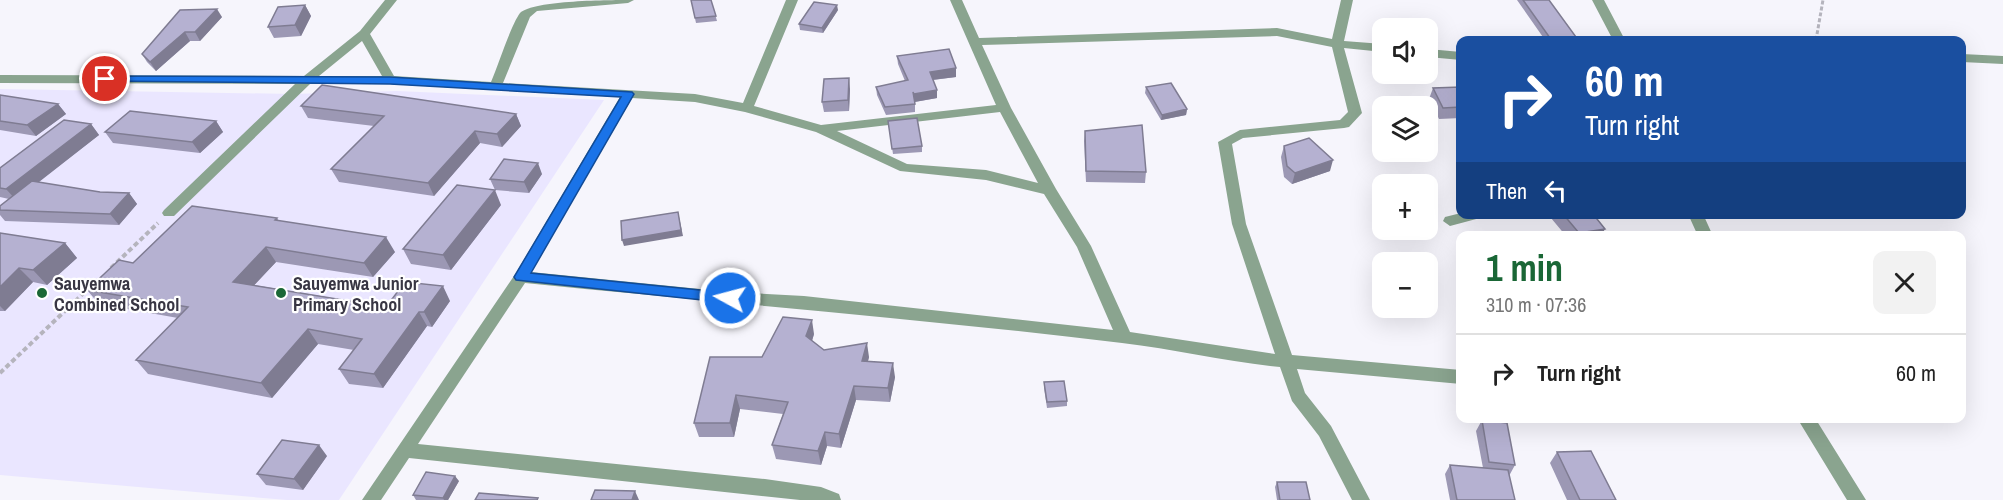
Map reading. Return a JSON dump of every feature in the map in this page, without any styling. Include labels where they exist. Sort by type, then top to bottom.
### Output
[{"type":"lane","points":[[169,213],[304,82],[364,34],[391,0]]},
{"type":"lane","points":[[495,88],[525,15],[534,8],[628,0]]},
{"type":"lane","points":[[747,108],[792,0]]},
{"type":"lane","points":[[956,0],[1004,108],[1049,190],[1084,246],[1124,336]]},
{"type":"lane","points":[[1347,0],[1337,44],[1355,113],[1344,123],[1240,134],[1225,142],[1239,224],[1298,396],[1325,431],[1361,500]]},
{"type":"lane","points":[[1598,0],[1617,36]]},
{"type":"lane","points":[[975,42],[1277,32],[1337,44],[1372,47]]},
{"type":"lane","points":[[364,34],[390,80]]},
{"type":"lane","points":[[1438,54],[1456,56]]},
{"type":"lane","points":[[1966,58],[2003,60]]},
{"type":"lane","points":[[0,79],[304,82],[390,80],[495,88],[695,98],[747,108],[821,129],[905,168],[986,175],[1049,190]]},
{"type":"lane","points":[[371,500],[521,277],[628,94]]},
{"type":"lane","points":[[821,129],[1004,108]]},
{"type":"lane","points":[[1450,221],[1457,219]]},
{"type":"lane","points":[[521,277],[730,298],[804,302],[889,314],[1124,336],[1285,360],[1456,377]]},
{"type":"lane","points":[[1808,423],[1857,500]]},
{"type":"lane","points":[[404,450],[765,487],[821,495],[832,500]]},
{"type":"path","points":[[1817,36],[1823,0]]},
{"type":"path","points":[[110,268],[169,213]]},
{"type":"path","points":[[0,373],[93,285]]},
{"type":"shaded area","name":"Sauyemwa Junior Primary School","points":[[0,89],[292,94],[397,91],[604,100],[339,500],[287,500],[0,475]]},
{"type":"building","points":[[691,0],[711,0],[716,16],[695,18]]},
{"type":"building","points":[[1523,0],[1549,0],[1575,36],[1549,36]]},
{"type":"building","points":[[814,2],[837,5],[822,28],[799,24]]},
{"type":"building","points":[[305,5],[295,25],[268,27],[278,7]]},
{"type":"building","points":[[217,9],[195,32],[185,32],[150,62],[142,54],[180,10]]},
{"type":"building","points":[[949,49],[956,68],[930,72],[937,90],[914,94],[913,92],[915,104],[885,107],[876,87],[908,80],[897,56]]},
{"type":"building","points":[[849,78],[848,100],[822,102],[824,79]]},
{"type":"building","points":[[1171,83],[1187,109],[1162,115],[1146,87]]},
{"type":"building","points":[[322,85],[516,114],[497,134],[475,131],[428,183],[331,169],[384,116],[301,106]]},
{"type":"building","points":[[1456,87],[1456,107],[1443,108],[1433,88]]},
{"type":"building","points":[[0,95],[58,104],[27,125],[0,121]]},
{"type":"building","points":[[130,111],[216,121],[192,142],[105,132]]},
{"type":"building","points":[[917,118],[922,146],[892,149],[888,121]]},
{"type":"building","points":[[64,120],[91,124],[6,189],[0,188],[0,168]]},
{"type":"building","points":[[1142,125],[1146,172],[1086,171],[1085,131]]},
{"type":"building","points":[[1309,138],[1333,160],[1295,173],[1287,166],[1284,146]]},
{"type":"building","points":[[504,159],[538,163],[524,182],[490,179]]},
{"type":"building","points":[[32,181],[100,192],[129,193],[110,214],[0,210],[0,206]]},
{"type":"building","points":[[457,185],[495,190],[443,255],[403,249]]},
{"type":"building","points":[[192,206],[386,237],[364,263],[266,247],[233,282],[386,307],[405,282],[443,286],[424,312],[419,312],[374,374],[339,369],[362,339],[308,329],[261,383],[136,360],[188,307],[87,290],[119,260],[133,263]]},
{"type":"building","points":[[678,212],[681,230],[622,240],[621,221]]},
{"type":"building","points":[[1567,219],[1597,219],[1605,229],[1592,231],[1577,231]]},
{"type":"building","points":[[0,233],[65,243],[33,270],[19,268],[0,287]]},
{"type":"building","points":[[783,317],[812,320],[806,336],[824,350],[867,343],[862,361],[893,363],[888,388],[854,386],[839,434],[825,432],[818,451],[772,445],[788,402],[736,395],[730,423],[694,423],[710,357],[762,357]]},
{"type":"building","points":[[1064,381],[1067,401],[1047,402],[1044,382]]},
{"type":"building","points":[[1482,423],[1507,423],[1515,465],[1489,462]]},
{"type":"building","points":[[282,440],[319,445],[294,479],[257,474]]},
{"type":"building","points":[[1591,451],[1616,500],[1580,500],[1557,452]]},
{"type":"building","points":[[1450,465],[1508,470],[1515,500],[1457,500]]},
{"type":"building","points":[[426,472],[455,476],[443,498],[413,495]]},
{"type":"building","points":[[1277,482],[1306,482],[1310,500],[1280,500]]},
{"type":"building","points":[[595,490],[635,491],[632,500],[591,500]]},
{"type":"building","points":[[479,493],[538,498],[537,500],[475,500]]},
{"type":"place","name":"Sauyemwa Combined School","points":[[42,293]]},
{"type":"place","name":"Sauyemwa Junior Primary School","points":[[281,293]]},
{"type":"route","points":[[105,79],[304,82],[390,80],[495,88],[628,94],[521,277],[730,298]]}]
